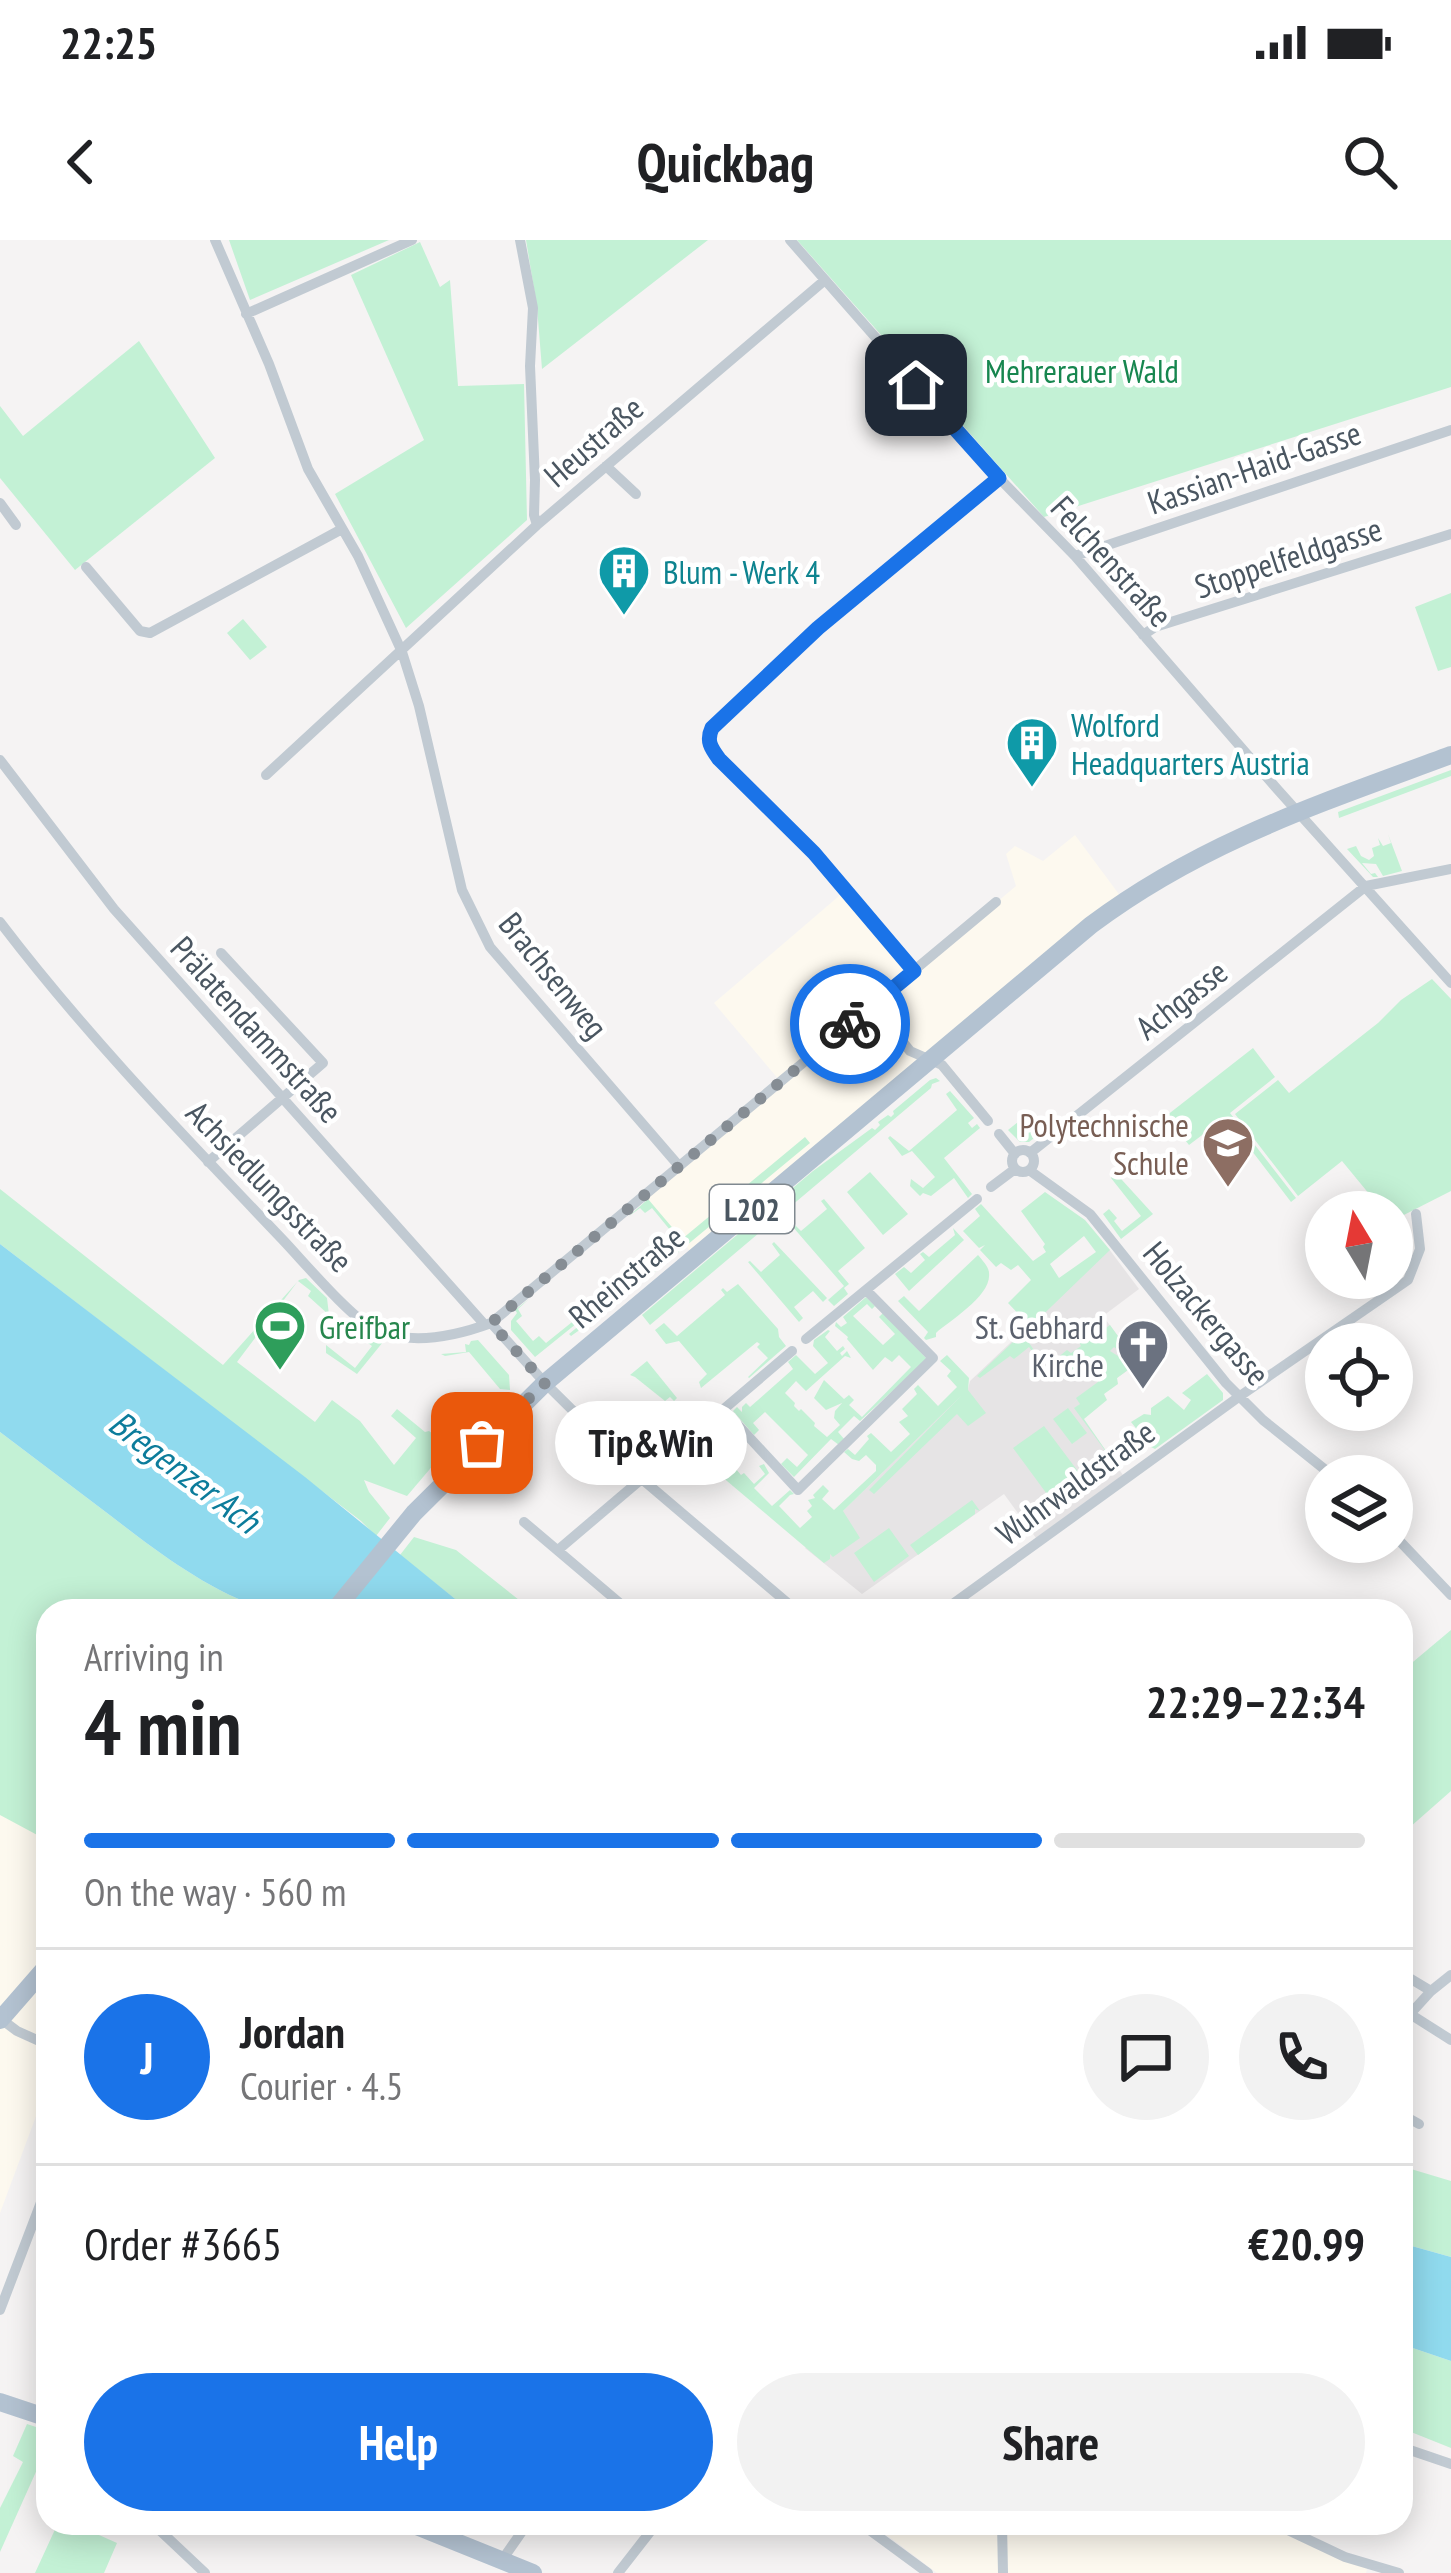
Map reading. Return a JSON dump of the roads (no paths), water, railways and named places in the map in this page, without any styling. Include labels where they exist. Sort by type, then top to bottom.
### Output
[{"type":"main road","name":"Rheinstraße","points":[[344,1599],[406,1522],[545,1383],[1080,933],[1213,848],[1451,754]]},
{"type":"main road","points":[[1,2020],[36,1979]]},
{"type":"main road","points":[[0,2402],[36,2414]]},
{"type":"main road","points":[[439,2535],[532,2573]]},
{"type":"street","name":"Brachsenweg","points":[[215,240],[308,469],[374,588],[402,652],[462,890],[483,937],[679,1166]]},
{"type":"street","points":[[246,314],[412,240]]},
{"type":"street","points":[[520,240],[533,308],[530,366],[537,525]]},
{"type":"street","name":"Felchenstraße","points":[[790,240],[1451,982]]},
{"type":"street","name":"Heustraße","points":[[402,652],[537,525],[824,280]]},
{"type":"street","name":"Kassian-Haid-Gasse","points":[[1075,556],[1451,430]]},
{"type":"street","points":[[606,466],[636,494]]},
{"type":"street","points":[[914,971],[814,853],[719,759],[709,736],[783,660],[999,478]]},
{"type":"street","points":[[0,502],[16,526]]},
{"type":"street","points":[[86,567],[140,631],[150,633],[342,529]]},
{"type":"street","name":"Stoppelfeldgasse","points":[[1143,635],[1155,627],[1451,534]]},
{"type":"street","points":[[266,775],[402,652]]},
{"type":"street","name":"Prälatendammstraße","points":[[0,760],[115,909],[488,1324]]},
{"type":"street","points":[[1366,886],[1451,869]]},
{"type":"street","name":"Achgasse","points":[[1030,1154],[1366,886]]},
{"type":"street","name":"Rheinstraße","points":[[488,1324],[996,902]]},
{"type":"street","name":"Achsiedlungsstraße","points":[[0,922],[52,988],[208,1162],[371,1328],[416,1338],[488,1324]]},
{"type":"street","points":[[208,1162],[323,1063],[221,952]]},
{"type":"street","points":[[873,1005],[910,1051],[943,1067],[987,1119]]},
{"type":"street","points":[[1000,1134],[1015,1154]]},
{"type":"street","points":[[1024,1150],[1030,1154],[1033,1164],[1029,1170],[1015,1169],[1015,1154],[1024,1150]]},
{"type":"street","points":[[992,1187],[1015,1169]]},
{"type":"street","name":"Holzackergasse","points":[[1029,1170],[1100,1225],[1240,1396],[1307,1455]]},
{"type":"street","points":[[806,1339],[977,1199]]},
{"type":"street","name":"Wuhrwaldstraße","points":[[960,1599],[1408,1280],[1420,1249],[1416,1214]]},
{"type":"street","points":[[723,1409],[798,1490],[932,1358],[866,1290]]},
{"type":"street","points":[[488,1324],[643,1480],[783,1599]]},
{"type":"street","points":[[558,1550],[792,1351]]},
{"type":"street","points":[[524,1522],[615,1599]]},
{"type":"street","points":[[1413,1555],[1451,1595]]},
{"type":"street","points":[[1413,2011],[1451,1975]]},
{"type":"street","points":[[1413,1980],[1431,1991]]},
{"type":"street","points":[[1,2020],[36,2040]]},
{"type":"street","points":[[1413,2022],[1451,2040]]},
{"type":"street","points":[[1413,2121],[1419,2124]]},
{"type":"street","points":[[0,2310],[36,2216]]},
{"type":"street","points":[[1413,2451],[1451,2464]]},
{"type":"street","points":[[165,2535],[205,2573]]},
{"type":"street","points":[[502,2560],[520,2535]]},
{"type":"street","points":[[619,2573],[648,2535]]},
{"type":"street","points":[[876,2535],[928,2573]]},
{"type":"street","points":[[1002,2535],[1003,2573]]},
{"type":"street","points":[[1298,2535],[1345,2557],[1399,2573]]},
{"type":"water","name":"Bregenzer Ach","points":[[0,1244],[305,1477],[455,1599],[239,1599],[167,1557],[0,1432]]},
{"type":"water","points":[[1413,2246],[1451,2257],[1451,2361],[1413,2348]]},
{"type":"place","name":"Blum - Werk 4","points":[[624,617]]},
{"type":"place","name":"Wolford Headquarters Austria","points":[[1032,789]]},
{"type":"place","name":"Polytechnische Schule","points":[[1228,1189]]},
{"type":"place","name":"Greifbar","points":[[280,1372]]},
{"type":"place","name":"St. Gebhard Kirche","points":[[1143,1391]]},
{"type":"place","name":"Tip&Win","points":[[482,1443]]},
{"type":"park label","name":"Mehrerauer Wald","points":[[1082,370]]}]
